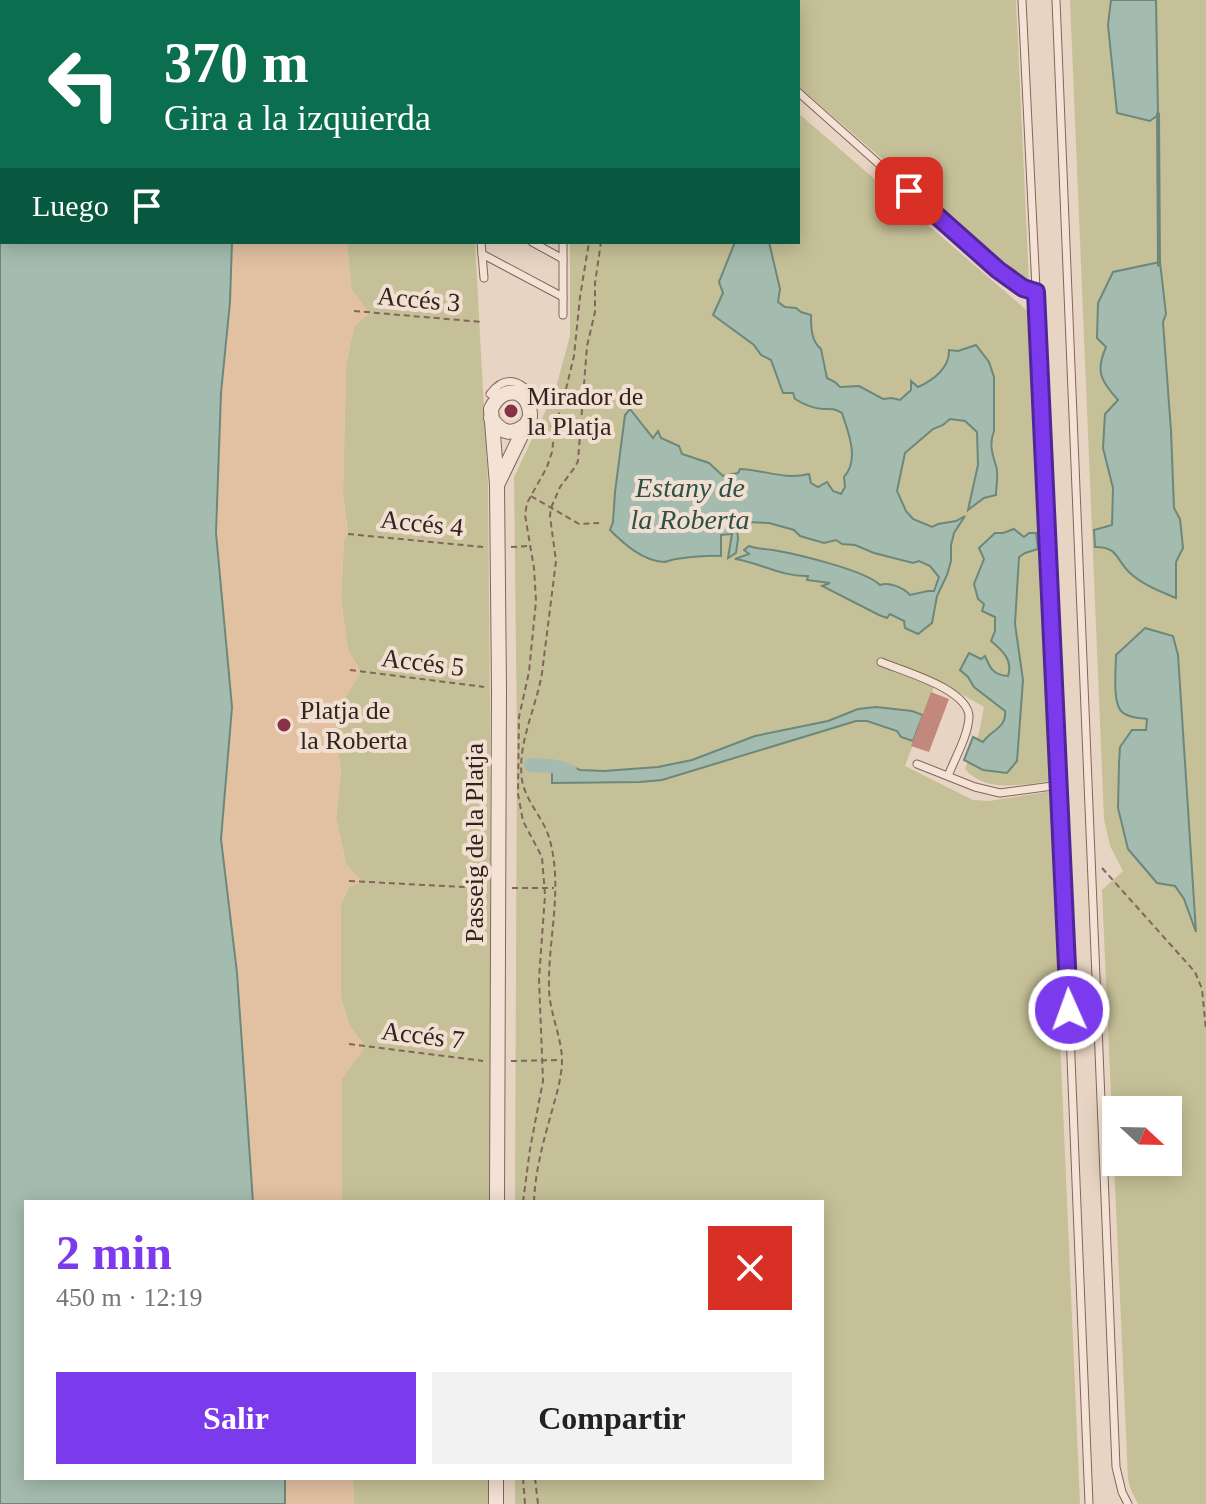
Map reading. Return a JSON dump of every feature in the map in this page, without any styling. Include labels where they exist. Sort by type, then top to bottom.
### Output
[{"type":"street","points":[[502,394],[520,394],[531,408],[531,423],[511,432],[501,429],[491,418],[495,400],[502,394]]},
{"type":"street","name":"Passeig de la Platja","points":[[491,418],[497,485],[499,689],[497,1200]]},
{"type":"street","name":"Passeig de la Platja","points":[[497,485],[531,423]]},
{"type":"street","points":[[496,1480],[496,1504]]},
{"type":"lane","points":[[1022,0],[1060,785],[1089,1504]]},
{"type":"lane","points":[[1056,0],[1116,1467],[1128,1504]]},
{"type":"lane","points":[[800,94],[998,270],[1023,288],[1036,292]]},
{"type":"lane","points":[[481,244],[484,278]]},
{"type":"lane","points":[[536,244],[563,259]]},
{"type":"lane","points":[[563,244],[563,315]]},
{"type":"lane","points":[[482,254],[563,297]]},
{"type":"lane","points":[[490,394],[501,382],[515,382],[528,391],[537,404]]},
{"type":"lane","points":[[881,662],[936,684],[965,704],[969,715],[965,733],[948,776]]},
{"type":"lane","points":[[917,764],[975,787],[1000,793],[1060,785]]},
{"type":"path","points":[[523,1200],[542,1093],[539,987],[545,888],[542,857],[525,826],[519,807],[519,717],[529,672],[536,601],[536,582],[525,515],[527,503],[551,458],[555,427],[574,356],[589,244]]},
{"type":"path","points":[[534,1200],[537,1172],[558,1091],[562,1060],[549,989],[554,862],[550,839],[526,794],[522,772],[528,723],[541,682],[556,561],[551,508],[560,487],[578,461],[587,346],[595,312],[595,283],[601,244]]},
{"type":"path","name":"Accés 3","points":[[354,311],[482,322]]},
{"type":"path","points":[[531,423],[555,427]]},
{"type":"path","points":[[531,496],[579,524],[599,523]]},
{"type":"path","name":"Accés 4","points":[[348,534],[492,548]]},
{"type":"path","points":[[504,548],[530,546]]},
{"type":"path","name":"Accés 5","points":[[350,670],[493,689]]},
{"type":"path","points":[[516,689],[526,689]]},
{"type":"path","points":[[1091,854],[1195,972],[1202,989],[1206,1030]]},
{"type":"path","points":[[349,881],[492,888]]},
{"type":"path","points":[[505,888],[555,888]]},
{"type":"path","name":"Accés 7","points":[[349,1044],[492,1062]]},
{"type":"path","points":[[504,1061],[562,1060]]},
{"type":"path","points":[[523,1480],[525,1504]]},
{"type":"path","points":[[535,1480],[538,1504]]},
{"type":"shaded area","points":[[800,0],[1016,0],[1029,283],[800,88]]},
{"type":"shaded area","points":[[1070,0],[1206,0],[1206,1504],[1138,1504],[1128,1479],[1115,1176],[1182,1176],[1182,1096],[1111,1096],[1102,890],[1123,871],[1110,846],[1104,819]]},
{"type":"shaded area","points":[[800,115],[1031,314],[1052,781],[1006,786],[974,777],[965,769],[979,733],[984,707],[908,669],[881,659],[879,664],[934,687],[905,766],[973,800],[989,801],[1053,791],[1080,1504],[515,1504],[515,1480],[824,1480],[824,1200],[515,1200],[517,739],[514,477],[555,391],[570,336],[570,244],[800,244]]},
{"type":"shaded area","points":[[347,244],[475,244],[488,484],[490,1200],[342,1200],[342,1079],[365,1046],[350,1027],[341,998],[341,905],[349,887],[362,882],[346,864],[336,818],[341,770],[336,742],[339,707],[361,672],[348,650],[341,600],[344,540],[348,534],[343,493],[346,365],[354,327]]},
{"type":"shaded area","points":[[353,1480],[489,1480],[489,1504],[354,1504]]},
{"type":"sand","name":"Platja de la Roberta","points":[[232,244],[347,244],[352,290],[370,313],[354,327],[346,365],[343,493],[348,534],[344,540],[341,600],[348,649],[361,672],[339,707],[336,742],[341,770],[336,818],[346,864],[363,882],[349,887],[341,905],[341,998],[350,1027],[365,1046],[342,1079],[342,1200],[253,1200],[237,973],[221,839],[232,707],[216,533],[221,393]]},
{"type":"sand","points":[[285,1480],[353,1480],[354,1504],[285,1504]]},
{"type":"water","points":[[1111,0],[1156,0],[1158,115],[1150,121],[1117,113],[1108,25]]},
{"type":"water","points":[[0,244],[232,244],[221,393],[216,533],[232,707],[221,839],[237,973],[253,1200],[24,1200],[24,1480],[285,1480],[285,1504],[0,1504]]},
{"type":"water","name":"Estany de la Roberta","points":[[734,244],[769,244],[780,289],[778,302],[811,315],[812,334],[821,349],[827,378],[840,387],[859,386],[883,399],[900,400],[911,390],[911,381],[918,387],[940,372],[947,362],[949,350],[958,351],[976,345],[989,362],[994,377],[994,431],[991,444],[997,473],[996,495],[984,498],[968,510],[978,465],[977,432],[965,421],[950,419],[905,453],[897,491],[913,519],[932,527],[965,516],[954,533],[951,561],[937,596],[932,623],[918,634],[905,628],[904,621],[890,614],[887,618],[879,615],[822,586],[830,583],[807,580],[808,576],[735,559],[749,554],[744,550],[749,546],[784,552],[846,568],[880,585],[900,588],[910,595],[934,591],[939,577],[930,566],[919,561],[913,563],[836,540],[824,543],[769,523],[747,522],[737,528],[736,553],[728,558],[732,534],[721,535],[721,556],[664,562],[641,555],[610,530],[625,415],[630,409],[653,438],[658,431],[661,438],[679,446],[682,454],[709,463],[723,476],[738,473],[740,469],[783,475],[809,474],[811,483],[818,487],[827,482],[833,491],[841,494],[845,487],[844,477],[849,470],[852,454],[842,413],[811,407],[795,399],[793,393],[783,393],[771,360],[713,315],[723,293],[719,282]]},
{"type":"water","points":[[1160,262],[1166,314],[1163,322],[1174,508],[1180,519],[1183,548],[1176,562],[1176,598],[1135,577],[1113,552],[1095,547],[1094,530],[1112,525],[1113,488],[1103,448],[1105,414],[1118,400],[1107,387],[1100,370],[1106,347],[1097,338],[1098,303],[1113,272]]},
{"type":"water","points":[[1014,529],[1024,537],[1036,533],[1038,549],[1019,557],[1015,624],[1023,680],[1017,761],[1007,773],[983,770],[964,760],[973,737],[983,742],[1004,721],[1005,711],[974,687],[960,670],[969,653],[981,659],[985,656],[993,670],[1008,676],[1008,661],[991,641],[995,617],[982,611],[984,604],[978,599],[974,584],[984,559],[979,548],[995,533]]},
{"type":"water","points":[[1145,628],[1173,636],[1178,655],[1196,932],[1184,899],[1175,886],[1157,883],[1128,849],[1118,808],[1120,747],[1132,730],[1146,730],[1147,719],[1128,715],[1119,708],[1115,685],[1116,655]]},
{"type":"water","points":[[876,707],[923,715],[913,741],[901,737],[897,731],[867,721],[856,721],[662,780],[552,783],[552,766],[566,764],[580,770],[604,771],[658,767],[692,760],[755,736],[828,721],[858,709]]},
{"type":"building","points":[[931,692],[949,699],[929,752],[911,746]]},
{"type":"waterway","points":[[1158,114],[1159,265]]},
{"type":"waterway","points":[[531,765],[570,771]]},
{"type":"place","name":"Mirador de la Platja","points":[[511,411]]},
{"type":"place","name":"Platja de la Roberta","points":[[284,725]]},
{"type":"route","points":[[909,191],[998,270],[1023,288],[1036,292],[1069,1010]]}]
